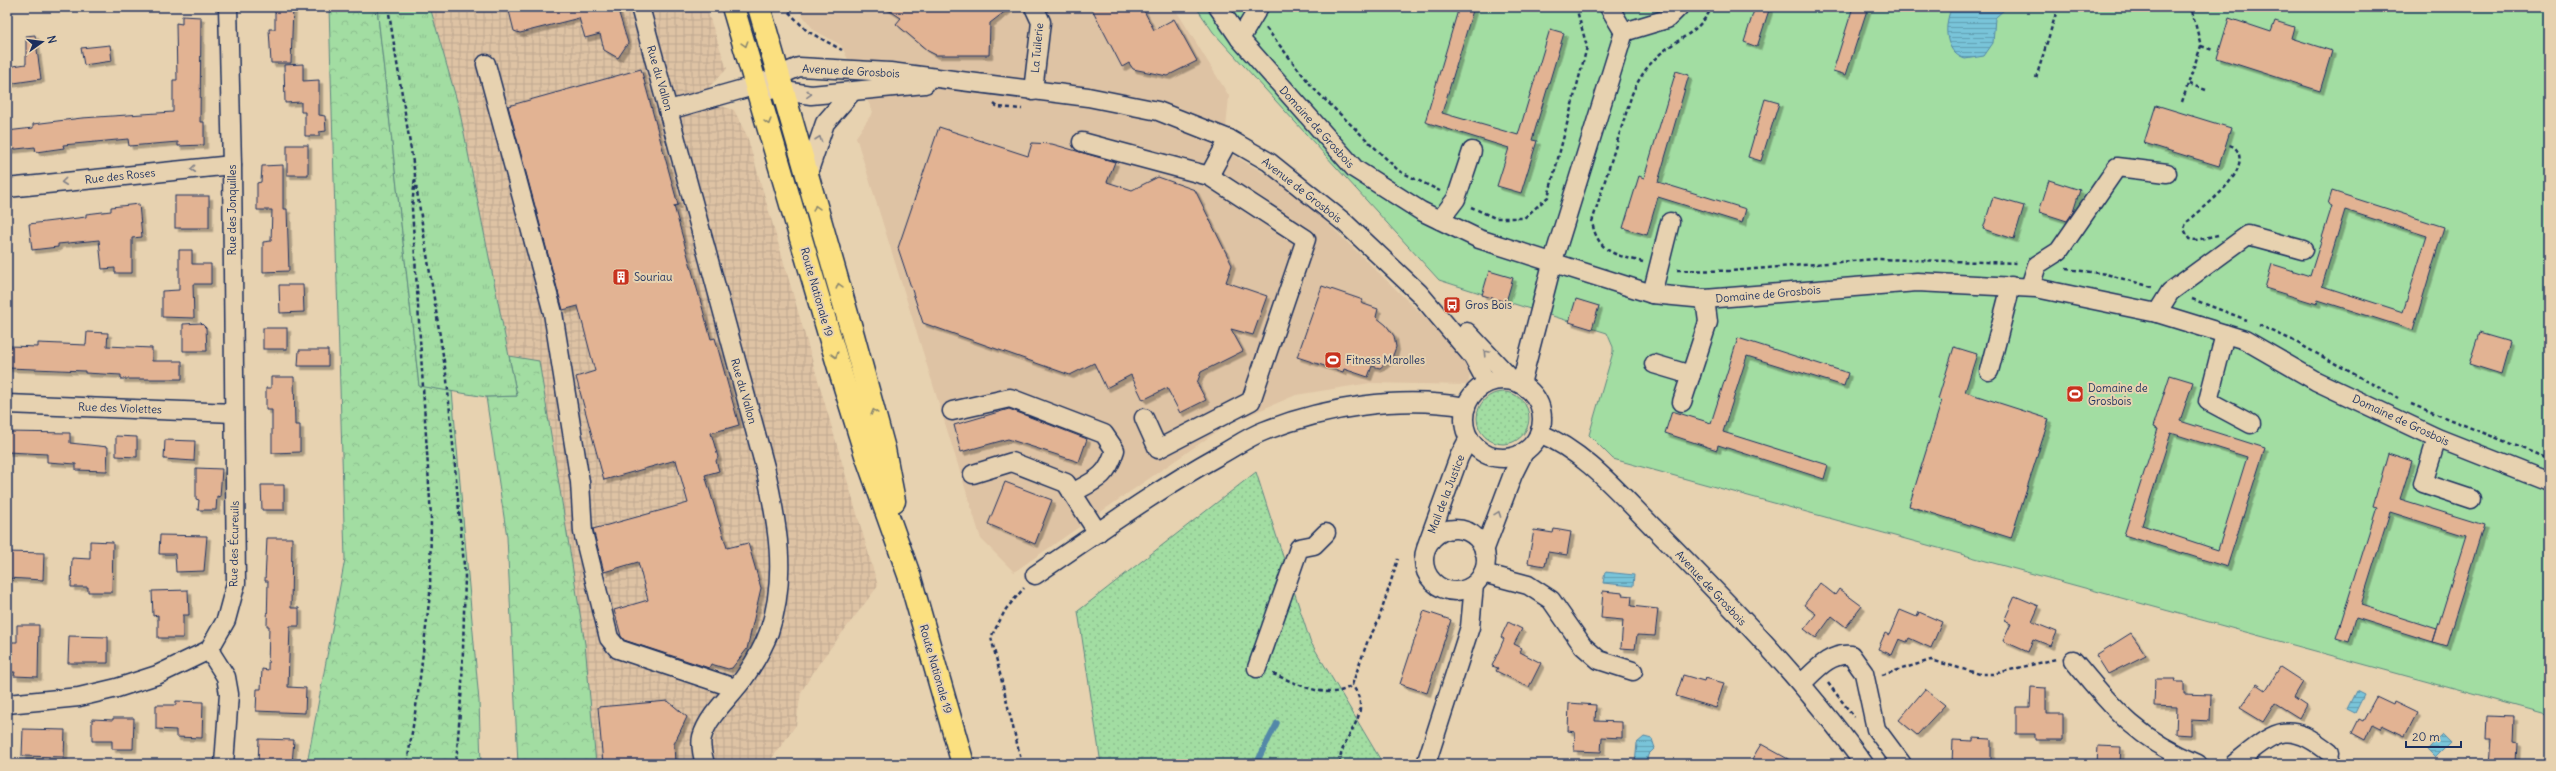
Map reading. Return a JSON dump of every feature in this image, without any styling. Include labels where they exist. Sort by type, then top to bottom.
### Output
[{"type":"main road","name":"Route Nationale 19","points":[[733,7],[839,368],[866,455],[909,575],[963,764]]},
{"type":"main road","name":"Route Nationale 19","points":[[759,7],[884,449],[909,575]]},
{"type":"street","name":"Rue des Jonquilles","points":[[228,7],[232,165],[234,413]]},
{"type":"street","name":"Rue du Vallon","points":[[640,7],[669,110],[699,230],[765,467],[778,525],[780,574],[768,632],[746,675],[716,713],[702,738],[705,764]]},
{"type":"street","name":"La Tuilerie","points":[[1033,90],[1041,22],[1034,7]]},
{"type":"street","name":"Domaine de Grosbois","points":[[1218,7],[1240,40],[1355,170],[1421,211],[1479,239],[1552,264],[1652,294],[1705,299],[1917,282],[2030,287],[2157,313],[2244,340],[2316,381],[2437,438],[2549,482]]},
{"type":"street","points":[[1517,383],[1552,264],[1624,32],[1609,7]]},
{"type":"street","points":[[1624,32],[1667,19],[1679,7]]},
{"type":"street","points":[[1240,40],[1258,11]]},
{"type":"street","points":[[772,52],[799,67]]},
{"type":"street","points":[[486,64],[553,313],[580,482],[583,532],[609,638],[618,649],[735,688]]},
{"type":"street","name":"Avenue de Grosbois","points":[[781,84],[799,67],[890,72],[955,82],[1033,90],[1132,104],[1158,111],[1229,139],[1269,162],[1345,223],[1419,293],[1473,357],[1488,383]]},
{"type":"street","name":"Avenue de Grosbois","points":[[669,110],[757,85],[781,84],[811,95],[851,93],[955,82]]},
{"type":"street","points":[[807,176],[825,123],[851,93]]},
{"type":"street","points":[[1209,176],[1229,139]]},
{"type":"street","points":[[1082,142],[1209,176],[1306,240],[1251,401],[1158,450],[1144,418]]},
{"type":"street","points":[[1440,220],[1456,199],[1472,150]]},
{"type":"street","name":"Rue des Roses","points":[[7,188],[232,165]]},
{"type":"street","points":[[2030,287],[2037,265],[2059,251],[2117,167],[2167,173]]},
{"type":"street","points":[[1652,294],[1670,222]]},
{"type":"street","points":[[2157,313],[2170,292],[2248,235],[2303,250]]},
{"type":"street","points":[[1988,371],[2010,286]]},
{"type":"street","name":"Avenue de Grosbois","points":[[1419,293],[1445,310],[1517,383]]},
{"type":"street","points":[[1682,402],[1708,322],[1705,299]]},
{"type":"street","points":[[2225,334],[2208,401],[2251,424]]},
{"type":"street","points":[[1654,364],[1691,375]]},
{"type":"street","points":[[1496,380],[1517,383],[1529,389],[1540,405],[1542,414],[1539,433],[1533,444],[1524,452],[1512,457],[1500,458],[1477,448],[1469,438],[1465,423],[1466,407],[1478,389],[1488,383],[1496,380]]},
{"type":"street","points":[[952,411],[1010,398],[1104,434],[1115,450],[1110,467],[1096,480],[1072,493]]},
{"type":"street","points":[[1035,575],[1189,472],[1263,431],[1332,411],[1406,401],[1441,402],[1466,407]]},
{"type":"street","name":"Rue des Violettes","points":[[7,404],[234,413]]},
{"type":"street","name":"Rue des Écureuils","points":[[209,650],[226,620],[236,583],[234,413]]},
{"type":"street","name":"Avenue de Grosbois","points":[[1539,433],[1554,439],[1587,463],[1691,565],[1801,684],[1864,764]]},
{"type":"street","name":"Mail de la Justice","points":[[1424,552],[1459,457],[1469,438]]},
{"type":"street","points":[[2437,438],[2423,483],[2471,499]]},
{"type":"street","points":[[1426,764],[1470,627],[1484,551],[1512,474],[1524,452]]},
{"type":"street","points":[[973,474],[1012,462],[1066,483],[1098,533]]},
{"type":"street","points":[[1484,551],[1472,535],[1454,529],[1436,536],[1424,552],[1424,565],[1427,576],[1434,584],[1443,590],[1454,592],[1479,579],[1528,585],[1551,600],[1583,646],[1599,660],[1633,671]]},
{"type":"street","points":[[1257,668],[1299,548],[1314,545],[1326,533]]},
{"type":"street","points":[[7,704],[79,697],[117,688],[157,675],[209,650],[226,677],[229,694],[224,764]]},
{"type":"street","points":[[1801,684],[1826,662],[1844,654],[1851,656],[1859,663],[1866,679],[1876,729],[1902,764]]},
{"type":"street","points":[[2073,660],[2132,728],[2170,753],[2198,764]]},
{"type":"street","points":[[2234,764],[2268,738],[2283,732],[2295,732],[2311,738],[2330,753]]},
{"type":"path","points":[[388,7],[448,380],[465,576],[462,685],[456,764]]},
{"type":"path","points":[[1258,11],[1314,89],[1399,171],[1495,218],[1524,218],[1548,196],[1587,47],[1576,7]]},
{"type":"path","points":[[1623,257],[1606,250],[1599,242],[1592,222],[1632,94],[1646,68],[1661,53],[1695,31],[1712,7]]},
{"type":"path","points":[[2036,78],[2058,7]]},
{"type":"path","points":[[2182,102],[2201,46],[2191,7]]},
{"type":"path","points":[[2201,46],[2213,50]]},
{"type":"path","points":[[2188,84],[2206,90]]},
{"type":"path","points":[[2229,145],[2236,149],[2240,155],[2236,174],[2186,223],[2184,229],[2189,239],[2196,240],[2210,235],[2223,235],[2233,246]]},
{"type":"path","points":[[407,764],[418,694],[430,594],[431,532],[412,208],[415,175]]},
{"type":"path","points":[[1257,668],[1329,693],[1345,691],[1352,686],[1368,640],[1378,622],[1398,559]]},
{"type":"path","points":[[1022,764],[991,637],[1006,609],[1035,575]]},
{"type":"path","points":[[1866,679],[1931,660],[1980,674],[2004,672],[2064,657],[2073,660]]},
{"type":"path","points":[[1340,764],[1361,708],[1359,695],[1352,686]]},
{"type":"shaded area","points":[[430,7],[706,7],[727,69],[709,87],[714,104],[734,110],[747,136],[878,586],[820,662],[801,692],[796,725],[768,764],[578,764],[517,396],[459,108]]},
{"type":"shaded area","points":[[796,7],[1174,7],[1229,96],[1224,150],[1292,189],[1433,325],[1468,363],[1470,374],[1468,385],[1370,383],[1296,395],[1228,424],[1014,572],[981,539],[856,137],[873,112],[841,45],[814,30]]},
{"type":"green space","points":[[329,7],[377,7],[419,386],[452,391],[479,701],[481,764],[307,764],[345,559]]},
{"type":"green space","points":[[377,7],[430,7],[459,108],[517,396],[486,397],[419,386]]},
{"type":"green space","name":"Domaine de Grosbois","points":[[1196,7],[2549,7],[2549,715],[1613,459],[1589,435],[1613,352],[1613,347],[1607,333],[1546,314],[1545,290],[1536,287],[1530,309],[1439,280],[1213,32]]},
{"type":"green space","points":[[509,356],[539,361],[585,644],[596,764],[518,764],[507,537],[486,397],[517,396]]},
{"type":"green space","points":[[1498,392],[1508,392],[1522,399],[1529,413],[1529,423],[1522,437],[1508,444],[1498,444],[1488,440],[1481,433],[1477,423],[1477,413],[1481,403],[1488,396]]},
{"type":"green space","points":[[1256,472],[1310,641],[1383,764],[1101,764],[1078,611]]},
{"type":"water","points":[[1952,7],[2007,7],[1995,18],[1993,43],[1984,56],[1965,59],[1958,55],[1949,44],[1947,29],[1949,14]]},
{"type":"water","points":[[1605,572],[1634,575],[1633,586],[1603,583]]},
{"type":"water","points":[[2356,691],[2364,695],[2355,713],[2347,709]]},
{"type":"water","points":[[2442,735],[2450,743],[2435,758],[2427,750]]},
{"type":"water","points":[[1644,737],[1652,739],[1655,748],[1648,755],[1646,764],[1635,764],[1637,743]]},
{"type":"building","points":[[275,7],[293,7],[291,63],[271,63],[269,29],[275,29]]},
{"type":"building","points":[[508,7],[617,7],[628,43],[618,58],[604,50],[600,34],[585,38],[579,18],[520,33],[514,31]]},
{"type":"building","points":[[884,7],[1011,7],[990,23],[989,55],[936,55],[928,51],[896,24],[901,18]]},
{"type":"building","points":[[1091,7],[1142,7],[1154,30],[1174,19],[1197,61],[1167,76],[1133,69],[1129,63],[1122,67]]},
{"type":"building","points":[[1459,7],[1474,7],[1442,113],[1518,135],[1550,29],[1564,33],[1532,140],[1537,141],[1521,193],[1497,186],[1509,148],[1425,122]]},
{"type":"building","points":[[1755,7],[1770,7],[1757,47],[1744,42]]},
{"type":"building","points":[[1853,7],[1868,7],[1846,75],[1833,71]]},
{"type":"building","points":[[182,16],[201,17],[200,122],[204,122],[204,145],[178,146],[178,142],[129,146],[128,139],[63,145],[64,148],[36,152],[35,147],[7,150],[7,131],[33,128],[33,124],[82,118],[173,112],[173,80],[177,80],[176,23],[182,24]]},
{"type":"building","points":[[2229,18],[2271,32],[2275,21],[2294,27],[2291,38],[2332,51],[2320,91],[2217,58]]},
{"type":"building","points":[[35,35],[41,79],[7,84],[7,67],[26,64],[26,36]]},
{"type":"building","points":[[110,45],[112,61],[84,65],[81,48]]},
{"type":"building","points":[[303,64],[303,81],[319,80],[319,115],[325,116],[326,131],[319,132],[319,136],[305,136],[305,112],[301,112],[301,102],[285,103],[284,65]]},
{"type":"building","name":"Souriau","points":[[641,69],[678,205],[674,206],[711,339],[715,338],[739,425],[711,433],[718,457],[716,461],[719,471],[705,475],[727,548],[748,543],[761,588],[747,649],[732,668],[728,669],[711,664],[709,668],[624,640],[621,636],[614,610],[648,600],[638,562],[604,572],[593,529],[688,503],[676,460],[604,480],[576,377],[595,371],[578,306],[563,310],[508,106]]},
{"type":"building","points":[[1676,71],[1689,75],[1658,182],[1746,209],[1742,223],[1658,197],[1647,235],[1623,228],[1639,176],[1644,178]]},
{"type":"building","points":[[1765,99],[1779,103],[1761,161],[1748,157]]},
{"type":"building","points":[[2156,105],[2231,128],[2219,166],[2144,143]]},
{"type":"building","points":[[939,127],[1028,156],[1032,143],[1052,144],[1115,162],[1107,182],[1132,190],[1158,177],[1195,190],[1232,265],[1226,282],[1267,296],[1253,335],[1231,329],[1243,351],[1201,372],[1197,383],[1206,400],[1180,413],[1167,388],[1143,400],[1131,375],[1106,388],[1094,363],[1070,375],[923,323],[898,248]]},
{"type":"building","points":[[287,145],[308,145],[308,175],[287,175]]},
{"type":"building","points":[[283,165],[283,209],[287,209],[289,271],[263,272],[263,242],[271,241],[272,210],[257,210],[257,183],[261,182],[262,166]]},
{"type":"building","points":[[2049,180],[2080,190],[2073,212],[2067,221],[2039,212]]},
{"type":"building","points":[[2332,191],[2444,227],[2413,330],[2318,300],[2317,304],[2265,288],[2272,264],[2310,276],[2332,206],[2328,204]],"holes":[[[2345,210],[2427,236],[2403,312],[2322,286]]]},
{"type":"building","points":[[175,196],[209,196],[209,228],[175,228]]},
{"type":"building","points":[[1993,197],[2024,206],[2014,239],[1983,229]]},
{"type":"building","points":[[139,204],[142,237],[132,238],[132,273],[115,273],[115,268],[102,269],[99,240],[58,244],[58,247],[32,250],[29,224],[86,217],[86,214],[111,211],[111,207]]},
{"type":"building","points":[[179,250],[192,250],[192,264],[211,264],[211,284],[193,284],[194,318],[162,317],[162,291],[179,290]]},
{"type":"building","points":[[1489,271],[1513,278],[1506,302],[1482,295]]},
{"type":"building","points":[[279,285],[303,285],[304,312],[280,313]]},
{"type":"building","points":[[1322,286],[1363,300],[1361,303],[1378,309],[1376,317],[1386,325],[1394,336],[1396,347],[1392,358],[1380,368],[1372,366],[1368,377],[1344,369],[1343,372],[1297,357]]},
{"type":"building","points":[[1576,299],[1599,306],[1592,329],[1569,322]]},
{"type":"building","points":[[201,323],[206,328],[207,351],[183,351],[183,324]]},
{"type":"building","points":[[263,328],[287,328],[287,349],[263,349]]},
{"type":"building","points":[[87,332],[108,333],[107,346],[152,348],[152,361],[182,361],[182,379],[121,379],[121,375],[85,373],[85,371],[8,368],[9,346],[38,347],[38,343],[86,345]]},
{"type":"building","points":[[2479,333],[2510,342],[2501,374],[2469,364]]},
{"type":"building","points":[[1738,338],[1848,373],[1844,386],[1747,356],[1723,432],[1828,465],[1824,479],[1718,445],[1717,450],[1665,433],[1672,411],[1711,423]]},
{"type":"building","points":[[1954,347],[1977,354],[1965,392],[2049,419],[2011,538],[1909,506],[1942,400],[1938,399]]},
{"type":"building","points":[[299,350],[328,350],[328,366],[298,366]]},
{"type":"building","points":[[2170,375],[2193,382],[2180,421],[2265,448],[2227,567],[2124,535],[2158,429],[2153,427]],"holes":[[[2171,433],[2247,457],[2218,550],[2142,525]]]},
{"type":"building","points":[[271,377],[294,377],[295,425],[300,425],[300,452],[272,453],[272,410],[266,410],[266,388],[271,388]]},
{"type":"building","points":[[1009,409],[1087,439],[1079,462],[1008,439],[961,452],[954,425]]},
{"type":"building","points":[[7,432],[70,433],[70,443],[108,447],[107,471],[76,470],[76,464],[47,462],[47,454],[7,452]]},
{"type":"building","points":[[116,436],[137,437],[137,457],[116,456]]},
{"type":"building","points":[[165,440],[195,441],[194,461],[164,459]]},
{"type":"building","points":[[2388,453],[2412,461],[2400,499],[2484,525],[2446,646],[2433,642],[2356,618],[2349,642],[2336,638],[2377,507],[2373,506]],"holes":[[[2390,512],[2466,536],[2433,642],[2437,629],[2361,605]]]},
{"type":"building","points":[[196,468],[222,469],[220,497],[217,496],[216,510],[198,510],[199,500],[196,499]]},
{"type":"building","points":[[1005,482],[1052,500],[1035,544],[988,524]]},
{"type":"building","points":[[261,485],[284,485],[284,510],[262,510]]},
{"type":"building","points":[[1554,529],[1571,532],[1567,555],[1548,552],[1545,566],[1528,563],[1534,530],[1553,533]]},
{"type":"building","points":[[160,535],[207,536],[204,571],[176,572],[175,554],[159,554]]},
{"type":"building","points":[[267,538],[292,538],[291,608],[299,608],[299,626],[290,626],[288,687],[306,688],[305,713],[256,711],[257,689],[261,689],[262,669],[268,670],[268,581],[265,581]]},
{"type":"building","points":[[90,541],[113,542],[112,592],[88,592],[88,587],[71,587],[72,558],[90,559]]},
{"type":"building","points":[[7,552],[44,553],[43,580],[7,578]]},
{"type":"building","points":[[1820,583],[1835,595],[1839,589],[1862,606],[1846,627],[1832,616],[1816,638],[1804,629],[1816,614],[1804,605]]},
{"type":"building","points":[[188,590],[189,615],[183,615],[183,638],[158,638],[158,615],[153,616],[152,591]]},
{"type":"building","points":[[1603,591],[1623,593],[1622,595],[1632,596],[1631,606],[1658,609],[1655,636],[1637,635],[1635,649],[1621,648],[1623,620],[1601,618]]},
{"type":"building","points":[[2015,596],[2039,606],[2032,622],[2057,632],[2051,646],[2033,639],[2028,652],[2003,641],[2011,624],[2004,621]]},
{"type":"building","points":[[1900,610],[1917,617],[1919,612],[1942,622],[1931,648],[1909,638],[1907,642],[1899,639],[1892,655],[1878,649],[1885,633],[1889,635]]},
{"type":"building","points":[[1424,611],[1451,620],[1427,693],[1400,684]]},
{"type":"building","points":[[1508,622],[1522,629],[1514,644],[1522,648],[1520,652],[1541,663],[1529,687],[1496,671],[1498,668],[1492,666],[1504,639],[1501,637]]},
{"type":"building","points":[[17,625],[39,625],[38,677],[14,676],[15,672],[7,672],[7,642],[17,642]]},
{"type":"building","points":[[2131,633],[2146,655],[2108,674],[2096,655]]},
{"type":"building","points":[[69,636],[108,637],[108,663],[68,663]]},
{"type":"building","points":[[2280,667],[2303,682],[2294,697],[2306,705],[2299,718],[2275,703],[2263,722],[2240,708],[2257,684],[2266,690]]},
{"type":"building","points":[[1683,675],[1704,681],[1705,678],[1724,683],[1716,708],[1676,696]]},
{"type":"building","points":[[2155,679],[2175,679],[2174,682],[2184,682],[2184,694],[2211,695],[2210,721],[2191,720],[2191,735],[2176,734],[2177,707],[2154,706]]},
{"type":"building","points":[[2031,687],[2046,688],[2046,714],[2063,714],[2063,740],[2035,740],[2035,734],[2016,734],[2016,707],[2030,707]]},
{"type":"building","points":[[1925,689],[1945,705],[1917,735],[1899,720]]},
{"type":"building","points":[[2376,697],[2393,705],[2394,702],[2417,713],[2405,736],[2382,725],[2380,729],[2372,725],[2365,740],[2352,733],[2359,719],[2363,721]]},
{"type":"building","points":[[176,701],[203,702],[202,738],[176,737],[176,730],[156,729],[156,705],[176,705]]},
{"type":"building","points":[[668,701],[687,717],[674,744],[675,764],[603,764],[598,707]]},
{"type":"building","points":[[1569,703],[1596,705],[1595,721],[1622,722],[1622,738],[1602,737],[1601,752],[1574,751],[1575,732],[1568,731]]},
{"type":"building","points":[[2487,716],[2514,717],[2513,741],[2517,742],[2516,764],[2489,764],[2491,740],[2486,740]]},
{"type":"building","points":[[113,718],[134,718],[133,749],[112,749],[112,741],[92,741],[92,719],[113,720]]},
{"type":"building","points":[[23,729],[65,730],[64,757],[22,756]]},
{"type":"building","points":[[1973,738],[1991,739],[1991,762],[1967,761],[1967,764],[1952,764],[1953,740],[1973,741]]},
{"type":"building","points":[[259,739],[294,740],[292,764],[258,764]]},
{"type":"building","points":[[1761,744],[1797,764],[1749,764]]},
{"type":"building","points":[[2098,746],[2121,747],[2120,764],[2097,764]]},
{"type":"waterway","points":[[1256,764],[1277,723]]},
{"type":"place","name":"Souriau","points":[[621,277]]},
{"type":"place","name":"Gros Bois","points":[[1452,305]]},
{"type":"place","name":"Fitness Marolles","points":[[1333,360]]},
{"type":"place","name":"Domaine de Grosbois","points":[[2075,394]]}]
